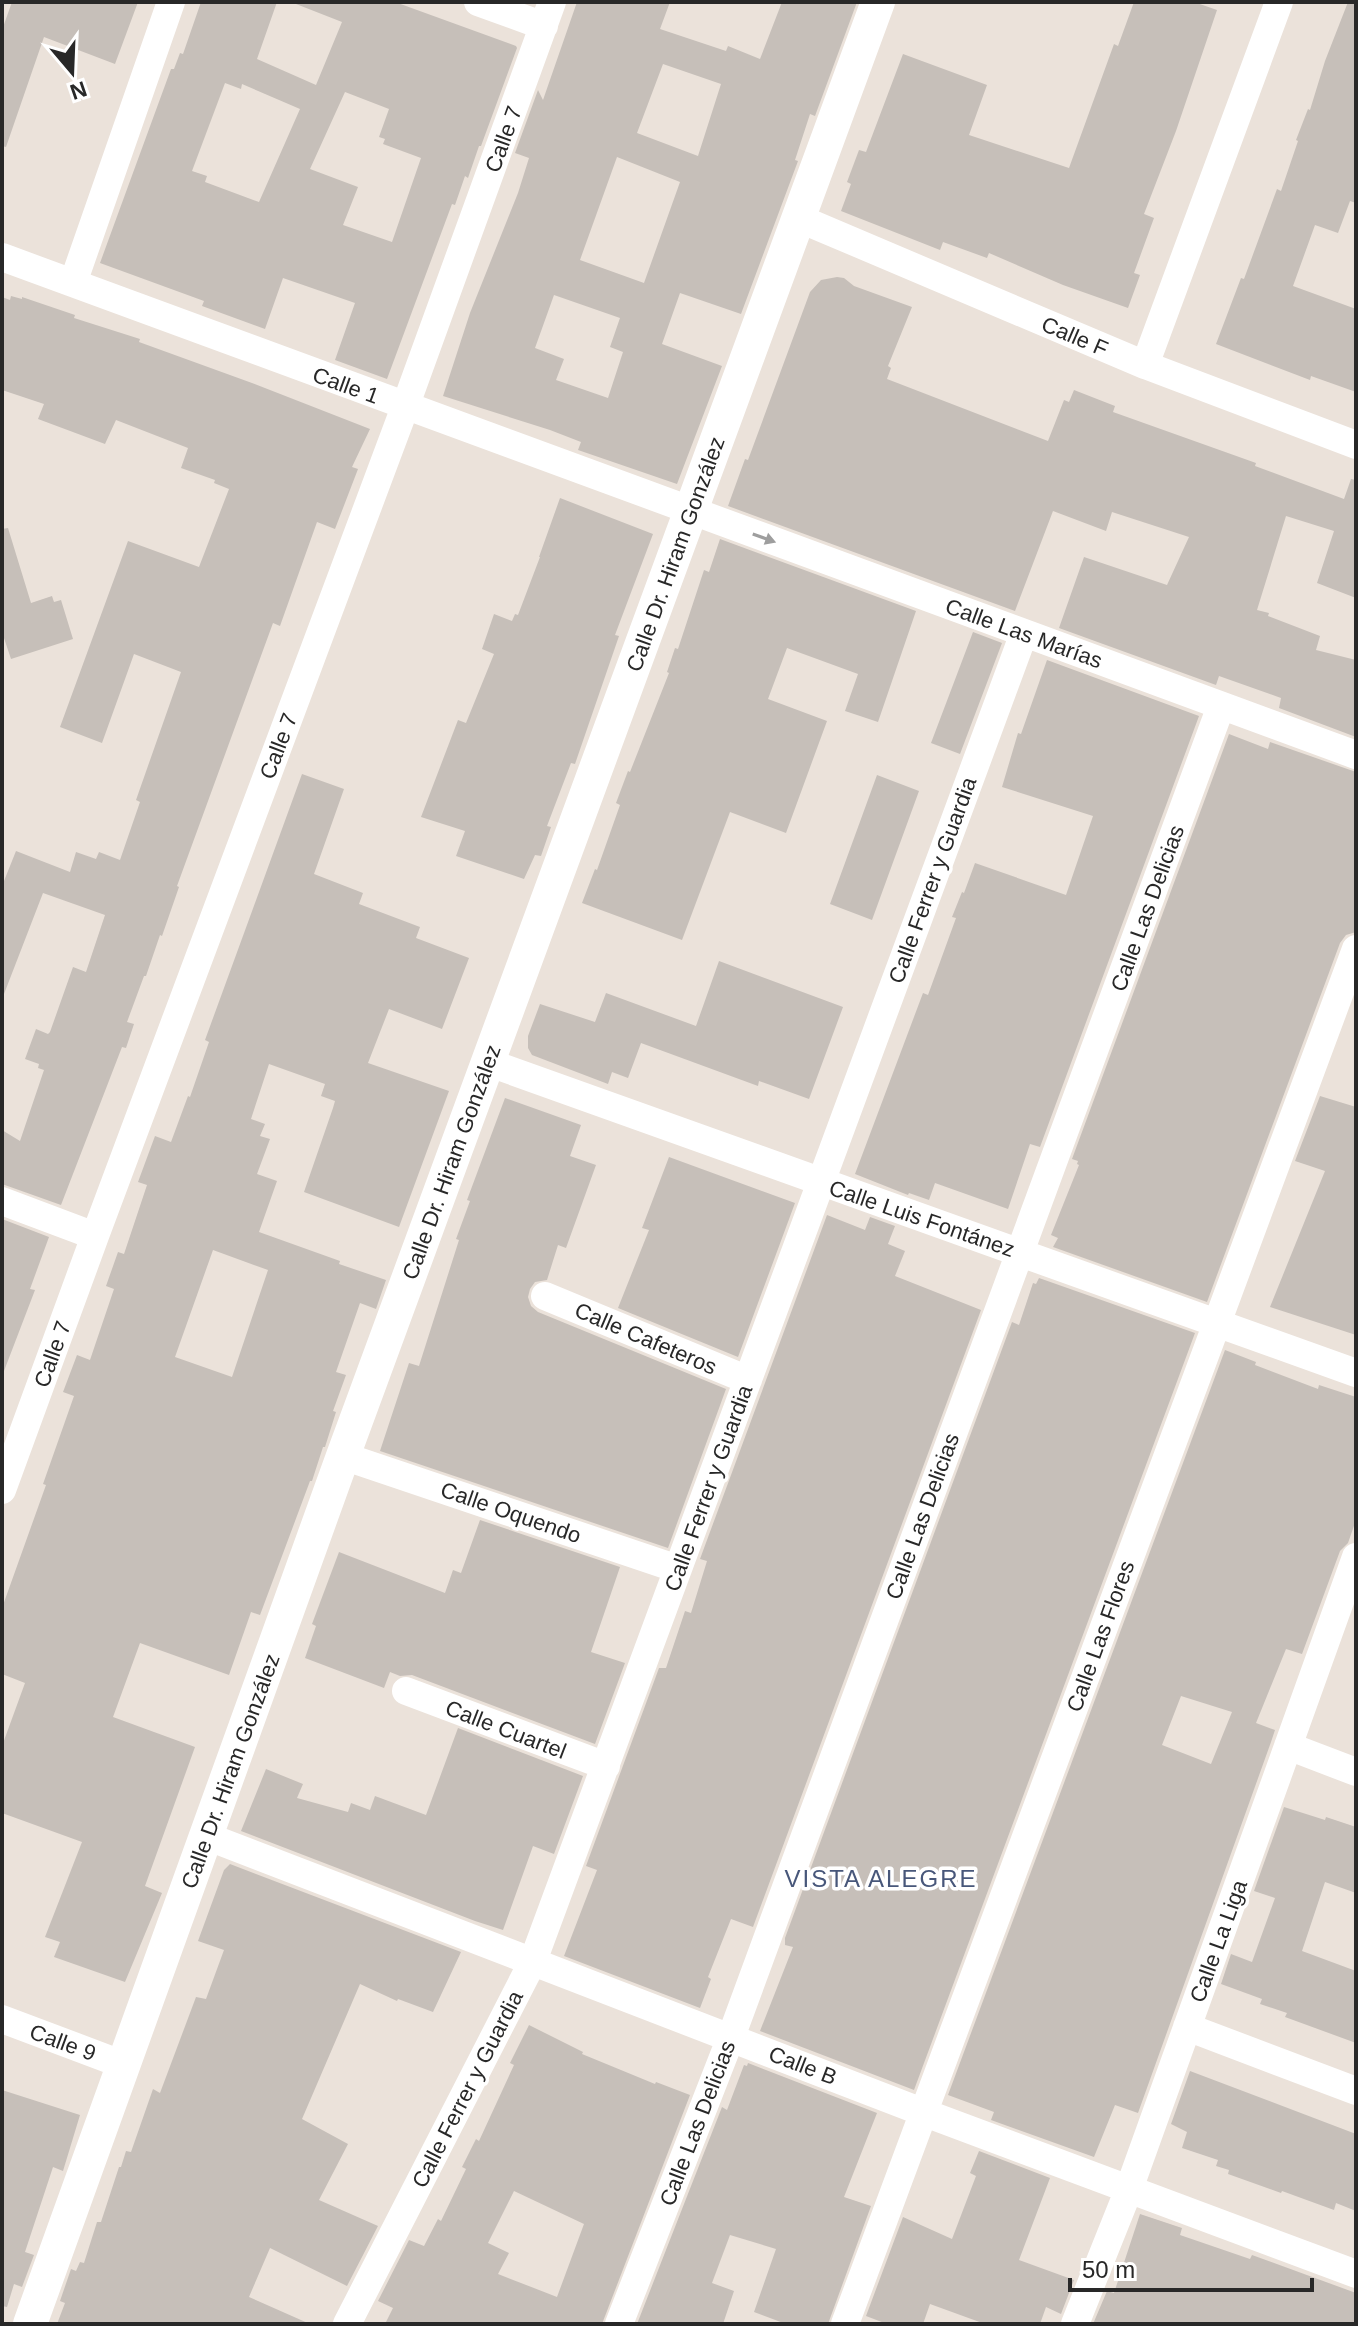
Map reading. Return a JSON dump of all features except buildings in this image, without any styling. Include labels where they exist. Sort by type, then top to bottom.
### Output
[{"type":"street","points":[[73,283],[171,2]]},
{"type":"street","points":[[478,2],[548,14]]},
{"type":"street","name":"Calle Dr. Hiram González","points":[[30,2324],[343,1456],[878,2]]},
{"type":"street","points":[[1145,365],[1279,2]]},
{"type":"street","name":"Calle 7","points":[[2,1490],[548,14]]},
{"type":"street","name":"Calle F","points":[[798,218],[1145,365],[1356,445]]},
{"type":"street","name":"Calle 1","points":[[2,257],[691,511]]},
{"type":"street","name":"Calle Las Marías","points":[[691,511],[1356,755]]},
{"type":"street","name":"Calle Ferrer y Guardia","points":[[347,2324],[533,1961],[1024,633]]},
{"type":"street","name":"Calle Las Delicias","points":[[619,2324],[731,2037],[1221,706]]},
{"type":"street","name":"Calle Las Flores","points":[[845,2324],[1356,949]]},
{"type":"street","name":"Calle Luis Fontánez","points":[[487,1062],[1356,1373]]},
{"type":"street","points":[[2,1201],[95,1236]]},
{"type":"street","name":"Calle Cafeteros","points":[[545,1296],[748,1380]]},
{"type":"street","name":"Calle Oquendo","points":[[343,1456],[678,1569]]},
{"type":"street","name":"Calle La Liga","points":[[1075,2324],[1129,2189],[1356,1557]]},
{"type":"street","name":"Calle Cuartel","points":[[406,1691],[606,1766]]},
{"type":"street","points":[[1288,1746],[1356,1772]]},
{"type":"street","name":"Calle B","points":[[206,1836],[925,2113],[1356,2274]]},
{"type":"street","name":"Calle 9","points":[[2,2019],[124,2065]]},
{"type":"street","points":[[1187,2027],[1356,2091]]},
{"type":"district","name":"VISTA ALEGRE","points":[[881,1879]]}]
